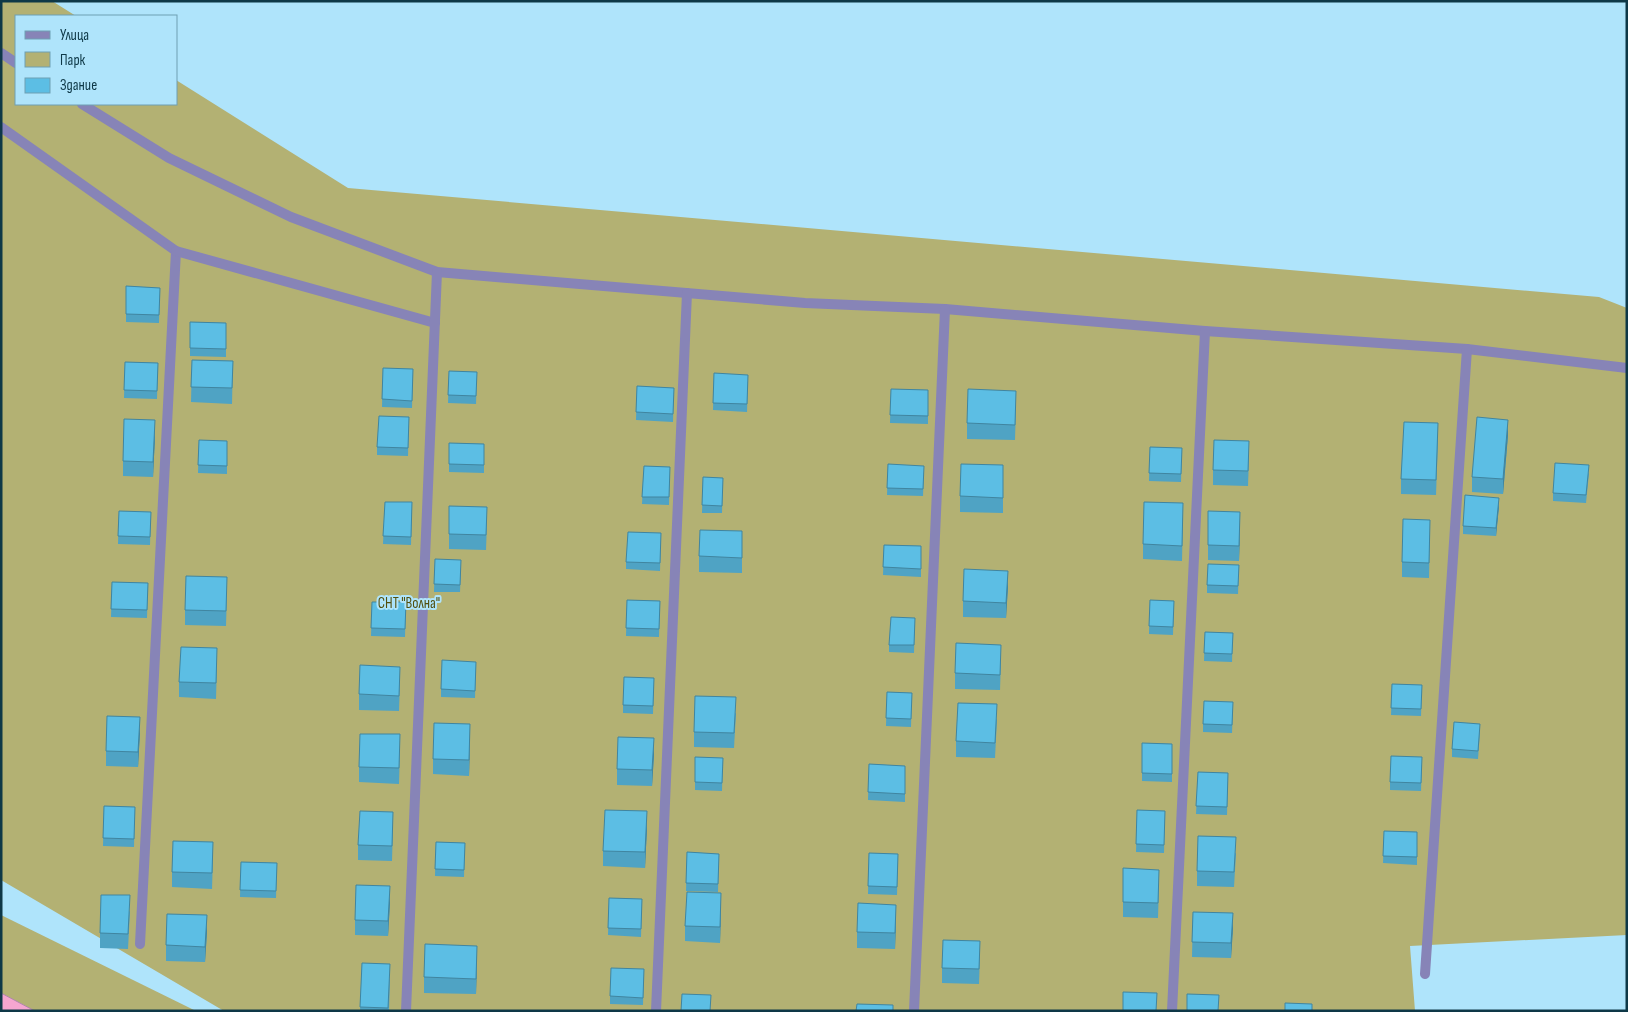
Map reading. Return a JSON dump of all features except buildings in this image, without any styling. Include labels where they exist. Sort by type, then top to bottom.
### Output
[{"type":"street","points":[[1,54],[15,62]]},
{"type":"street","points":[[84,105],[169,158],[291,217],[437,272],[805,302],[945,309],[1467,349],[1627,368]]},
{"type":"street","points":[[1,127],[176,251],[435,323]]},
{"type":"street","points":[[140,944],[176,251]]},
{"type":"street","points":[[406,1011],[437,272]]},
{"type":"street","points":[[656,1011],[687,292]]},
{"type":"street","points":[[914,1011],[945,309]]},
{"type":"street","points":[[1172,1011],[1205,330]]},
{"type":"street","points":[[1425,974],[1467,349]]},
{"type":"green space","name":"СНТ \"Волна\"","points":[[1,1],[52,1],[74,15],[15,15],[15,105],[178,105],[178,81],[348,188],[1599,297],[1627,308],[1627,935],[1410,946],[1415,1011],[224,1011],[1,880]]},
{"type":"green space","points":[[1,915],[196,1011],[35,1011],[1,993]]},
{"type":"shaded area","points":[[1,993],[35,1011],[1,1011]]}]
